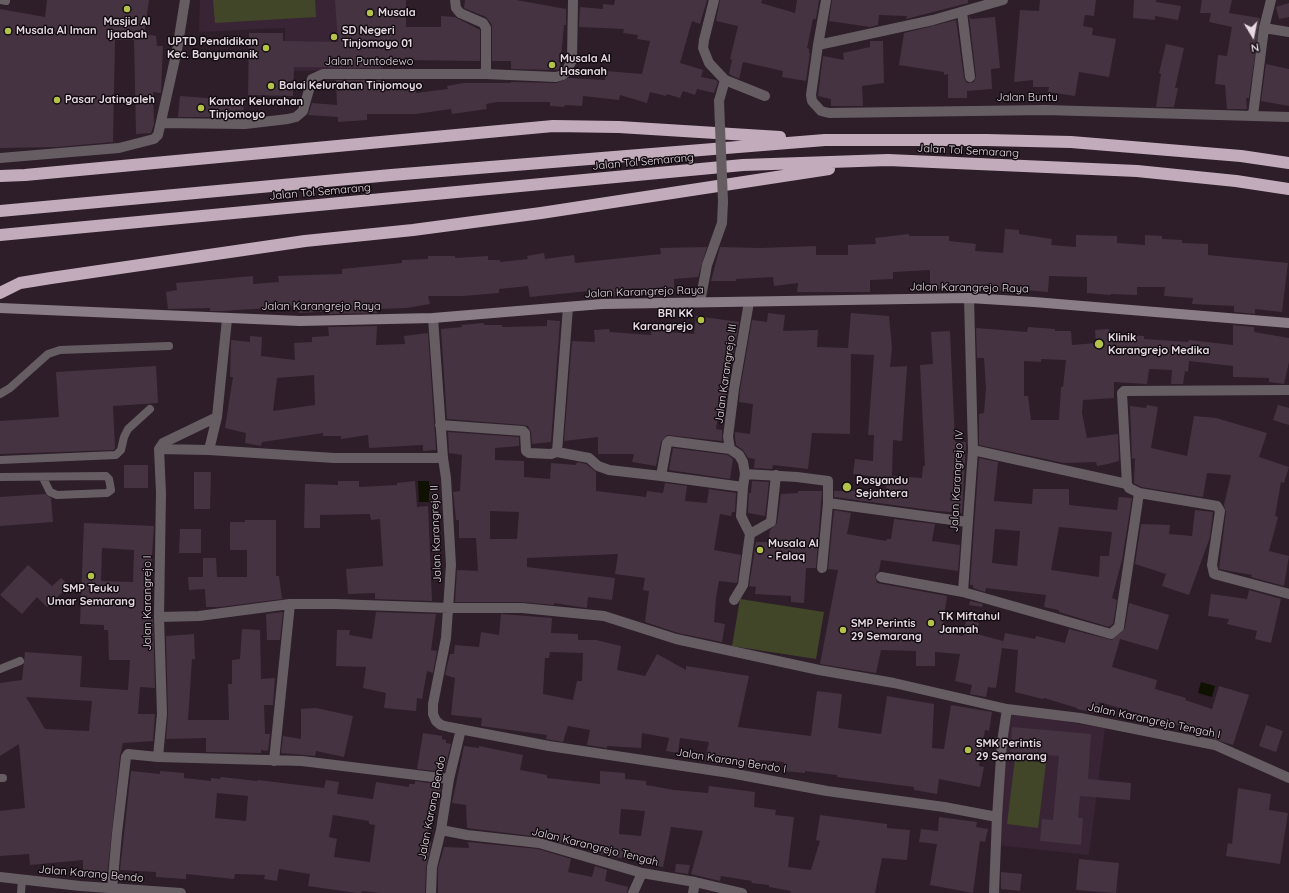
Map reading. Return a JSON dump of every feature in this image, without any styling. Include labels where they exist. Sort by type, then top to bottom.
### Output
[{"type":"highway","points":[[0,176],[25,175],[553,126],[619,127],[825,140]]},
{"type":"highway","name":"Jalan Tol Semarang","points":[[0,211],[391,175],[825,140],[986,140],[1070,142],[1241,156],[1289,163]]},
{"type":"highway","name":"Jalan Tol Semarang","points":[[0,235],[743,165],[888,160],[1137,171],[1236,181],[1289,189]]},
{"type":"highway","points":[[0,293],[20,283],[51,278],[305,242],[413,230],[541,213],[888,160]]},
{"type":"main road","name":"Jalan Karangrejo Raya","points":[[0,308],[300,322],[433,318],[602,304],[969,298],[1289,323]]},
{"type":"street","points":[[0,158],[119,148],[149,142],[157,137],[177,50],[185,0]]},
{"type":"street","points":[[455,0],[456,8],[460,13],[483,23],[486,28],[486,74]]},
{"type":"street","name":"Jalan Puntodewo","points":[[161,124],[245,124],[288,119],[300,114],[312,79],[323,74],[486,74],[550,77],[563,75],[572,60],[573,0]]},
{"type":"street","points":[[714,0],[703,48],[709,63],[725,80],[765,96]]},
{"type":"street","points":[[826,0],[818,44],[933,20],[990,2],[1003,0]]},
{"type":"street","points":[[1253,115],[1264,28],[1271,0]]},
{"type":"street","points":[[962,12],[970,77]]},
{"type":"street","points":[[1264,28],[1289,32]]},
{"type":"street","name":"Jalan Buntu","points":[[818,44],[811,95],[812,101],[821,111],[1045,110],[1289,117]]},
{"type":"street","points":[[700,302],[707,265],[723,219],[719,101],[725,80]]},
{"type":"street","name":"Jalan Karangrejo IV","points":[[963,592],[967,522],[974,450],[969,298]]},
{"type":"street","name":"Jalan Karangrejo III","points":[[730,450],[728,437],[749,302]]},
{"type":"street","points":[[556,452],[568,307]]},
{"type":"street","name":"Jalan Karangrejo II","points":[[433,318],[440,424],[446,478],[451,565],[446,638],[433,704],[433,714],[436,721],[441,725],[461,729]]},
{"type":"street","points":[[209,450],[217,417],[227,319]]},
{"type":"street","points":[[1289,390],[1124,391],[1122,393],[1127,484],[1129,488],[1139,493],[1219,508],[1212,568],[1214,574],[1289,594]]},
{"type":"street","points":[[159,449],[163,443],[217,417]]},
{"type":"street","points":[[440,424],[523,431],[525,434],[527,452],[551,454],[556,452],[589,458],[598,466],[609,470],[742,487]]},
{"type":"street","points":[[661,476],[667,443],[670,441],[730,450],[739,455],[745,466],[742,487],[741,516],[750,534],[743,585],[734,600]]},
{"type":"street","points":[[159,449],[209,450],[334,458],[443,458]]},
{"type":"street","name":"Jalan Karangrejo I","points":[[158,757],[162,714],[159,617],[161,493],[159,449]]},
{"type":"street","points":[[974,450],[1127,484]]},
{"type":"street","points":[[745,474],[776,475],[827,480],[828,503],[822,568]]},
{"type":"street","points":[[750,534],[771,522],[776,475]]},
{"type":"street","points":[[881,577],[963,592],[1111,634],[1114,633],[1119,627],[1139,493]]},
{"type":"street","points":[[828,503],[967,522]]},
{"type":"street","points":[[274,761],[290,604]]},
{"type":"street","name":"Jalan Karangrejo Tengah I","points":[[159,617],[199,616],[290,604],[361,604],[449,608],[522,608],[604,616],[676,639],[819,670],[894,683],[1007,709],[1080,718],[1215,745],[1289,778]]},
{"type":"street","points":[[994,893],[1002,742],[1007,709]]},
{"type":"street","name":"Jalan Karang Bendo","points":[[431,893],[432,867],[442,830],[449,779],[461,729]]},
{"type":"street","name":"Jalan Karang Bendo I","points":[[461,729],[549,746],[730,772],[827,791],[944,807],[997,817]]},
{"type":"street","points":[[112,889],[126,757],[128,754],[158,757],[302,761],[449,779]]},
{"type":"street","name":"Jalan Karangrejo Tengah","points":[[442,830],[467,835],[539,843],[642,873],[695,882],[742,893]]},
{"type":"street","points":[[633,893],[642,873]]},
{"type":"street","name":"Jalan Karang Bendo","points":[[0,877],[112,889],[181,893]]},
{"type":"street","points":[[693,893],[695,882]]},
{"type":"lane","points":[[0,394],[10,388],[48,354],[60,350],[169,346]]},
{"type":"lane","points":[[0,460],[116,455],[121,450],[124,437],[128,429],[150,409]]},
{"type":"lane","points":[[0,477],[43,478],[106,476],[110,479],[111,490],[107,493],[56,495],[50,492],[43,478]]},
{"type":"lane","points":[[0,668],[20,661]]},
{"type":"lane","points":[[21,893],[22,880]]},
{"type":"shaded area","name":"SD Negeri Tinjomoyo 01","points":[[200,0],[381,0],[383,70],[284,71],[285,28],[199,32]]},
{"type":"shaded area","points":[[418,481],[429,481],[429,502],[419,502]]},
{"type":"shaded area","points":[[1201,682],[1215,686],[1212,697],[1198,693]]},
{"type":"shaded area","points":[[1010,713],[1105,728],[1089,855],[997,845]]},
{"type":"green space","points":[[213,0],[315,0],[316,17],[215,23]]},
{"type":"green space","points":[[740,599],[824,612],[816,659],[732,646]]},
{"type":"green space","points":[[1015,759],[1046,763],[1038,828],[1007,824]]},
{"type":"building","points":[[47,0],[149,0],[144,34],[156,36],[157,46],[163,46],[161,93],[153,92],[154,124],[151,133],[136,134],[134,40],[115,40],[113,142],[58,147],[0,148],[0,9],[45,17]]},
{"type":"building","points":[[335,0],[406,0],[406,27],[441,27],[441,16],[455,17],[480,30],[480,61],[403,60],[403,63],[381,62],[381,68],[294,67],[293,96],[248,95],[249,33],[283,33],[283,41],[338,42]]},
{"type":"building","points":[[465,0],[516,0],[566,9],[566,25],[564,25],[560,69],[511,69],[511,61],[492,61],[492,25],[486,17],[464,8]]},
{"type":"building","points":[[615,0],[707,0],[700,24],[692,21],[680,63],[703,70],[701,77],[716,80],[718,82],[714,93],[697,89],[695,95],[683,91],[680,98],[667,94],[666,96],[650,92],[647,103],[620,95],[619,100],[583,96],[582,106],[565,105],[564,107],[550,106],[550,102],[497,102],[486,104],[487,109],[452,114],[451,109],[416,114],[367,114],[367,120],[338,122],[338,117],[308,115],[312,103],[337,105],[336,80],[381,80],[381,85],[416,86],[416,93],[448,89],[447,86],[463,83],[556,83],[569,78],[605,80],[606,71],[642,74],[650,41],[637,39],[638,35],[623,33],[624,29],[579,27],[580,7],[603,9],[603,4],[614,5]]},
{"type":"building","points":[[720,0],[762,0],[761,3],[795,13],[797,0],[819,0],[816,19],[813,19],[807,48],[809,49],[810,53],[806,81],[782,77],[783,71],[743,62],[739,79],[729,74],[732,60],[730,59],[738,26],[716,21]]},
{"type":"building","points":[[832,0],[968,0],[968,3],[906,19],[907,16],[879,15],[878,25],[870,27],[829,21]]},
{"type":"building","points":[[1040,0],[1096,0],[1094,16],[1085,15],[1083,26],[1093,28],[1092,35],[1116,39],[1109,77],[1079,72],[1075,96],[1048,92],[1049,87],[1033,87],[1033,80],[1014,82],[1020,10],[1039,11]]},
{"type":"building","points":[[1134,0],[1156,0],[1156,2],[1181,6],[1178,20],[1155,16],[1155,20],[1133,18]]},
{"type":"building","points":[[1202,0],[1232,0],[1229,13],[1260,18],[1249,98],[1246,98],[1247,109],[1227,109],[1225,85],[1215,84],[1218,55],[1227,56],[1232,27],[1209,22],[1211,13],[1200,13]]},
{"type":"building","points":[[1289,3],[1289,17],[1279,19],[1276,7]]},
{"type":"building","points":[[969,16],[971,19],[995,17],[1000,68],[991,69],[992,89],[967,91],[967,98],[948,98],[948,74],[944,75],[944,72],[899,65],[904,33],[956,20],[964,78],[967,83],[974,82],[976,76]]},
{"type":"building","points":[[870,41],[883,41],[884,83],[862,86],[863,106],[831,106],[831,99],[818,96],[823,56],[844,60],[843,53],[870,47]]},
{"type":"building","points":[[1166,44],[1184,48],[1175,88],[1178,88],[1174,107],[1156,107],[1161,74],[1159,73]]},
{"type":"building","points":[[1266,64],[1289,69],[1289,106],[1261,101]]},
{"type":"building","name":"Kantor Kelurahan Tinjomoyo","points":[[180,96],[245,101],[242,117],[178,117]]},
{"type":"building","points":[[1005,229],[1019,230],[1019,234],[1052,239],[1051,245],[1076,247],[1076,235],[1117,236],[1117,243],[1145,245],[1145,235],[1162,236],[1162,239],[1182,240],[1182,243],[1208,244],[1208,255],[1288,263],[1282,312],[1255,309],[1255,314],[1234,312],[1234,306],[1192,304],[1193,298],[1164,296],[1165,287],[1137,287],[1137,295],[1087,293],[1087,277],[1049,276],[1048,292],[1024,290],[1023,293],[948,285],[948,289],[930,289],[930,270],[893,272],[893,279],[870,280],[870,292],[797,292],[798,283],[774,286],[773,277],[736,279],[736,281],[711,281],[720,247],[760,248],[816,246],[816,255],[848,255],[848,245],[876,244],[875,238],[909,234],[909,236],[949,236],[949,241],[976,244],[975,251],[1003,253]]},
{"type":"building","points":[[707,247],[698,277],[674,279],[674,292],[589,299],[588,291],[530,297],[528,286],[499,289],[499,293],[463,296],[428,296],[430,304],[407,308],[378,309],[377,313],[327,314],[327,312],[299,313],[298,306],[222,311],[210,311],[210,308],[168,309],[166,292],[177,290],[176,283],[253,276],[253,284],[279,282],[278,276],[342,274],[342,269],[402,263],[402,260],[428,259],[428,256],[455,256],[455,258],[488,256],[488,260],[500,260],[500,262],[528,259],[527,256],[544,253],[545,259],[574,255],[575,263],[661,254],[660,248]]},
{"type":"building","points":[[768,313],[785,315],[783,331],[818,330],[817,347],[848,348],[851,313],[889,316],[892,348],[890,367],[907,366],[902,441],[893,440],[892,476],[922,478],[923,466],[925,466],[920,365],[933,364],[931,332],[950,331],[955,442],[966,442],[962,513],[834,497],[834,491],[886,490],[886,478],[853,474],[855,459],[873,461],[874,435],[868,435],[874,355],[851,354],[850,434],[812,433],[808,469],[773,465],[772,469],[754,468],[755,459],[748,458],[743,450],[736,445],[735,432],[750,434],[753,404],[739,402],[740,390],[752,320],[767,322]]},
{"type":"building","points":[[696,316],[739,322],[726,399],[725,402],[720,401],[716,429],[722,430],[722,441],[667,435],[661,442],[656,466],[632,462],[634,454],[598,454],[598,437],[564,441],[572,341],[595,342],[594,330],[609,329],[610,332],[651,335],[652,327],[669,329],[669,332],[694,334]]},
{"type":"building","points":[[547,320],[560,321],[551,442],[532,444],[531,432],[528,426],[447,419],[441,329],[484,323],[484,325],[502,325],[502,327],[547,326]]},
{"type":"building","points":[[1233,325],[1254,327],[1254,332],[1289,338],[1289,362],[1284,384],[1269,382],[1269,378],[1233,377],[1233,366],[1189,361],[1188,372],[1185,371],[1183,384],[1171,384],[1172,370],[1149,369],[1147,384],[1114,382],[1114,398],[1083,400],[1082,413],[1087,438],[1118,434],[1119,461],[1097,466],[1096,462],[1064,463],[979,445],[979,414],[984,413],[986,389],[984,358],[977,358],[976,328],[1027,332],[1028,327],[1055,329],[1055,331],[1071,331],[1072,345],[1096,343],[1095,330],[1109,329],[1110,334],[1144,336],[1144,339],[1188,342],[1189,340],[1233,345]],"holes":[[[1041,359],[1066,360],[1063,387],[1061,387],[1059,420],[1031,420],[1028,396],[1024,396],[1024,361],[1041,362]]]},
{"type":"building","points":[[377,326],[376,345],[405,344],[404,336],[428,333],[436,450],[423,451],[423,445],[369,448],[368,435],[341,439],[341,436],[323,436],[323,433],[262,442],[261,446],[245,443],[246,433],[225,428],[233,377],[230,377],[231,340],[250,342],[250,336],[262,337],[261,356],[295,360],[294,343],[312,342],[312,337],[329,336],[328,327]],"holes":[[[314,375],[315,405],[273,411],[277,378]]]},
{"type":"building","points":[[156,366],[158,403],[113,406],[114,450],[0,454],[0,421],[59,417],[56,372]]},
{"type":"building","points":[[1147,405],[1158,407],[1151,448],[1187,456],[1194,416],[1216,418],[1267,433],[1259,457],[1289,467],[1284,483],[1281,482],[1275,516],[1278,517],[1269,551],[1289,556],[1284,586],[1251,577],[1252,575],[1219,569],[1226,512],[1224,505],[1231,475],[1207,473],[1203,497],[1141,487],[1134,483],[1135,458],[1132,459],[1130,406],[1146,408]]},
{"type":"building","points":[[1278,405],[1289,408],[1289,425],[1273,420]]},
{"type":"building","points":[[448,432],[519,437],[519,446],[495,448],[495,460],[524,461],[524,477],[550,479],[551,463],[576,465],[577,462],[586,464],[596,472],[596,491],[646,497],[647,491],[663,493],[665,483],[687,486],[685,501],[707,503],[709,489],[736,493],[735,512],[732,512],[731,516],[720,514],[714,550],[741,555],[737,583],[719,581],[714,622],[725,624],[722,642],[678,633],[645,622],[649,591],[643,590],[645,578],[615,574],[618,554],[527,558],[527,567],[615,578],[612,600],[588,597],[587,608],[554,603],[554,605],[522,602],[455,602],[457,570],[478,571],[476,538],[459,538],[459,520],[456,520],[453,492],[460,491],[462,455],[449,453]],"holes":[[[490,511],[519,512],[517,539],[490,539]]]},
{"type":"building","points":[[673,448],[728,455],[733,459],[730,479],[669,470]]},
{"type":"building","points":[[979,458],[998,462],[994,501],[1032,504],[1033,489],[1069,489],[1069,505],[1117,510],[1119,497],[1132,498],[1122,560],[1112,598],[1117,600],[1113,624],[1109,627],[1059,612],[1059,610],[1044,607],[1046,595],[986,588],[985,592],[973,588],[973,585],[970,585]],"holes":[[[1059,527],[1112,532],[1109,556],[1100,556],[1099,577],[1051,570]],[[995,529],[1020,531],[1017,566],[992,563]]]},
{"type":"building","points":[[124,465],[148,465],[148,488],[124,488]]},
{"type":"building","points":[[194,472],[211,472],[210,509],[194,509]]},
{"type":"building","points":[[338,481],[359,481],[359,487],[397,485],[397,483],[415,481],[417,507],[428,506],[432,601],[375,599],[375,593],[348,594],[346,569],[383,566],[380,519],[371,520],[370,514],[320,515],[320,528],[304,528],[305,484],[338,485]]},
{"type":"building","points":[[752,481],[769,482],[765,516],[748,513],[749,493],[751,493]]},
{"type":"building","points":[[798,491],[822,491],[816,568],[806,568],[804,603],[791,602],[791,596],[755,594],[756,587],[749,586],[756,542],[768,542],[770,530],[777,523],[781,494],[798,493]]},
{"type":"building","points":[[45,494],[51,498],[53,522],[0,526],[0,497]]},
{"type":"building","points":[[834,510],[851,513],[847,534],[886,541],[887,539],[891,539],[894,519],[935,524],[932,541],[960,545],[958,571],[881,560],[879,571],[875,575],[877,583],[947,596],[942,632],[963,636],[966,620],[979,623],[977,634],[1003,641],[1002,647],[1005,633],[1035,639],[1036,636],[1065,643],[1069,629],[1112,640],[1125,628],[1129,603],[1169,615],[1158,650],[1120,639],[1112,667],[1157,680],[1155,689],[1186,698],[1185,700],[1212,709],[1219,686],[1249,695],[1233,745],[1181,729],[1182,726],[1099,702],[1097,713],[1077,709],[1044,698],[1015,692],[1018,650],[1002,648],[996,688],[988,687],[986,697],[970,694],[972,685],[955,681],[960,654],[935,652],[935,666],[916,666],[916,651],[881,650],[876,673],[820,664],[838,570],[828,569]]},
{"type":"building","points":[[1195,510],[1213,512],[1210,537],[1189,595],[1162,586],[1166,574],[1135,564],[1141,524],[1170,525],[1169,534],[1192,536]]},
{"type":"building","points":[[245,520],[276,520],[276,576],[279,576],[282,599],[220,607],[206,607],[205,589],[189,590],[188,577],[203,577],[203,558],[216,558],[217,577],[247,577],[247,550],[230,550],[230,522],[245,522]]},
{"type":"building","points":[[84,523],[154,526],[148,618],[153,618],[155,688],[140,687],[138,714],[155,714],[153,741],[123,743],[120,756],[107,876],[83,876],[83,860],[30,865],[29,854],[0,856],[0,811],[25,808],[19,744],[0,756],[0,683],[22,680],[25,652],[82,656],[80,687],[128,690],[130,660],[109,660],[108,630],[104,630],[104,625],[80,624]],"holes":[[[102,548],[134,550],[133,582],[101,581]],[[26,697],[92,701],[89,731],[45,729]]]},
{"type":"building","points":[[180,529],[201,529],[201,553],[179,553]]},
{"type":"building","points":[[28,565],[52,586],[61,578],[69,586],[47,607],[37,597],[22,614],[0,595]]},
{"type":"building","points":[[1249,590],[1281,599],[1271,643],[1255,639],[1257,631],[1227,624],[1229,619],[1208,616],[1211,594],[1247,599]]},
{"type":"building","points":[[970,601],[983,604],[982,607],[969,605]]},
{"type":"building","points":[[283,612],[280,640],[267,640],[266,614]]},
{"type":"building","points":[[376,612],[436,614],[431,650],[437,651],[433,673],[427,671],[422,699],[417,698],[416,711],[384,708],[386,693],[363,688],[366,667],[336,666],[337,630],[350,630],[349,635],[372,639]]},
{"type":"building","points":[[501,614],[552,618],[551,633],[578,634],[578,640],[596,640],[621,646],[617,670],[645,676],[657,654],[686,670],[686,666],[749,676],[738,727],[811,736],[817,691],[842,694],[838,728],[881,734],[887,696],[934,704],[932,748],[944,749],[951,705],[992,712],[989,731],[985,730],[979,766],[984,767],[980,787],[939,779],[937,794],[914,790],[914,787],[837,777],[837,775],[805,771],[805,773],[783,771],[784,762],[760,760],[759,766],[732,763],[731,765],[705,760],[709,742],[680,738],[678,753],[666,751],[669,738],[642,733],[641,748],[607,746],[607,748],[587,745],[590,730],[568,726],[563,742],[546,739],[547,735],[481,726],[482,718],[451,715],[455,678],[445,675],[450,654],[454,654],[455,645],[479,647],[481,632],[499,635]],"holes":[[[550,652],[583,653],[582,681],[577,681],[573,700],[543,694],[545,658],[549,658]]]},
{"type":"building","points":[[242,629],[260,630],[261,679],[275,678],[273,705],[264,705],[265,734],[270,734],[268,751],[261,750],[261,753],[206,752],[206,738],[166,739],[168,714],[166,636],[194,634],[195,659],[192,659],[188,720],[229,720],[228,684],[232,684],[232,660],[240,659]]},
{"type":"building","points":[[316,708],[353,716],[344,757],[316,751],[315,756],[281,753],[283,736],[301,739],[301,709]]},
{"type":"building","points":[[1266,725],[1283,731],[1276,752],[1259,746]]},
{"type":"building","points":[[1012,727],[1091,734],[1088,779],[1131,783],[1130,800],[1080,796],[1078,818],[1083,818],[1081,845],[1040,841],[1042,819],[1053,820],[1059,756],[1010,752]]},
{"type":"building","points":[[423,733],[442,736],[442,739],[446,740],[446,743],[451,744],[444,772],[417,769]]},
{"type":"building","points":[[464,746],[479,748],[479,746],[523,755],[520,770],[547,775],[547,778],[600,784],[600,771],[625,773],[625,779],[646,781],[646,785],[674,790],[708,793],[709,786],[755,792],[754,807],[776,810],[775,815],[794,817],[788,867],[811,870],[820,841],[816,840],[820,815],[887,824],[887,828],[910,830],[907,860],[882,858],[875,893],[790,893],[791,891],[769,887],[769,885],[751,883],[752,881],[721,876],[720,881],[691,874],[703,831],[671,827],[663,867],[598,853],[600,845],[575,842],[574,847],[540,837],[467,828],[466,805],[452,803]],"holes":[[[621,809],[645,811],[641,836],[619,834]]]},
{"type":"building","points":[[131,771],[160,774],[160,771],[184,773],[184,778],[211,781],[211,778],[220,779],[221,777],[324,788],[326,780],[339,782],[337,794],[373,799],[376,782],[409,787],[409,784],[415,784],[415,781],[442,785],[434,817],[430,817],[427,841],[431,841],[431,844],[426,867],[425,893],[381,893],[362,891],[361,893],[357,893],[308,886],[310,874],[279,869],[277,881],[264,879],[265,875],[235,874],[234,879],[186,874],[186,879],[156,877],[156,872],[120,870]],"holes":[[[217,793],[248,796],[246,821],[215,818]],[[333,815],[369,821],[369,824],[375,825],[370,862],[334,857],[337,839],[329,837]]]},
{"type":"building","points":[[1238,788],[1271,794],[1269,810],[1288,813],[1280,864],[1226,856],[1228,843],[1232,844]]},
{"type":"building","points":[[939,817],[977,822],[976,827],[988,829],[985,842],[980,841],[973,893],[930,885],[937,844],[919,842],[921,829],[938,831]]},
{"type":"building","points":[[468,842],[538,849],[571,859],[568,872],[592,877],[595,866],[607,870],[605,881],[628,887],[627,893],[438,893],[438,868],[444,847],[469,848]]},
{"type":"building","points":[[1079,859],[1119,863],[1116,893],[1076,890]]},
{"type":"building","points":[[676,864],[690,865],[688,874],[675,872]]},
{"type":"building","points":[[1001,872],[1022,874],[1020,891],[1001,889]]},
{"type":"place","name":"Masjid Al Ijaabah","points":[[127,9]]},
{"type":"place","name":"Musala","points":[[370,13]]},
{"type":"place","name":"Musala Al Iman","points":[[8,31]]},
{"type":"place","name":"SD Negeri Tinjomoyo 01","points":[[334,37]]},
{"type":"place","name":"UPTD Pendidikan Kec. Banyumanik","points":[[266,48]]},
{"type":"place","name":"Musala Al Hasanah","points":[[552,65]]},
{"type":"place","name":"Balai Kelurahan Tinjomoyo","points":[[271,86]]},
{"type":"place","name":"Pasar Jatingaleh","points":[[57,100]]},
{"type":"place","name":"Kantor Kelurahan Tinjomoyo","points":[[201,108]]},
{"type":"place","name":"BRI KK Karangrejo","points":[[701,320]]},
{"type":"place","name":"Klinik Karangrejo Medika","points":[[1099,344]]},
{"type":"place","name":"Posyandu Sejahtera","points":[[847,487]]},
{"type":"place","name":"Musala Al - Falaq","points":[[760,550]]},
{"type":"place","name":"SMP Teuku Umar Semarang","points":[[91,576]]},
{"type":"place","name":"TK Miftahul Jannah","points":[[931,623]]},
{"type":"place","name":"SMP Perintis 29 Semarang","points":[[843,630]]},
{"type":"place","name":"SMK Perintis 29 Semarang","points":[[968,750]]}]
